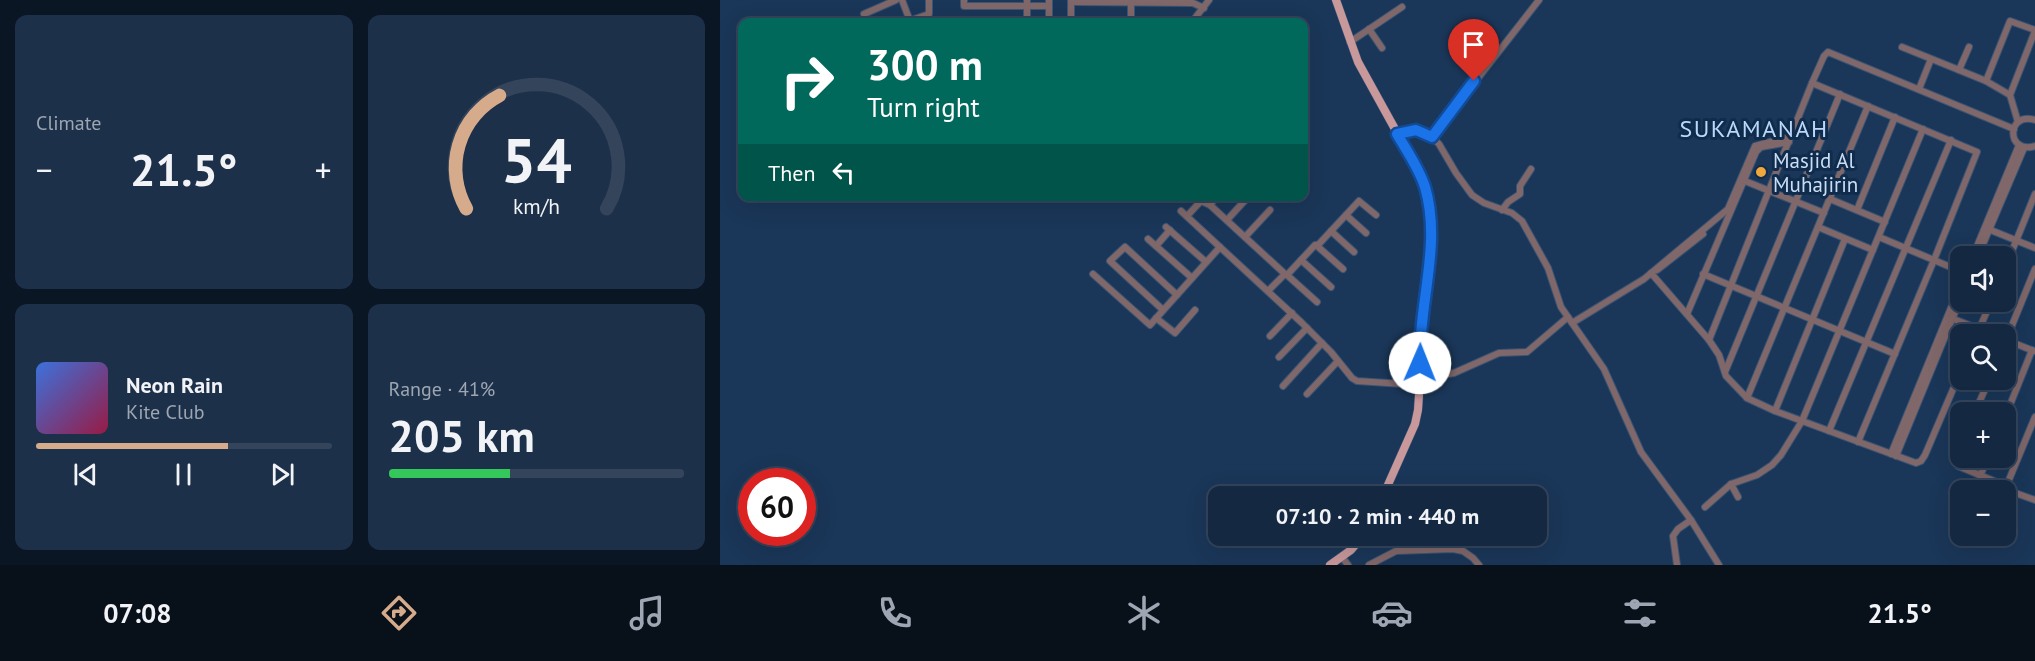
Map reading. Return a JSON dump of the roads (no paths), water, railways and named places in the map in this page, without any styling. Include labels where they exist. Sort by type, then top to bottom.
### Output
[{"type":"main road","points":[[1336,0],[1358,62],[1422,178],[1431,217],[1430,250],[1419,347],[1420,382],[1417,417],[1387,486]]},
{"type":"main road","points":[[1330,565],[1354,546]]},
{"type":"street","points":[[864,14],[896,0]]},
{"type":"street","points":[[902,0],[907,18]]},
{"type":"street","points":[[918,18],[929,14],[929,0]]},
{"type":"street","points":[[964,0],[964,6],[1049,3]]},
{"type":"street","points":[[1195,18],[1209,0]]},
{"type":"street","points":[[1432,137],[1539,0]]},
{"type":"street","points":[[1071,18],[1071,1],[1182,2],[1204,8]]},
{"type":"street","points":[[1027,18],[1028,3]]},
{"type":"street","points":[[1131,3],[1131,18]]},
{"type":"street","points":[[1350,42],[1402,7]]},
{"type":"street","points":[[1986,81],[2010,21],[2035,31],[2010,95],[2018,122]]},
{"type":"street","points":[[1369,29],[1382,48]]},
{"type":"street","points":[[1902,47],[1986,81],[2010,95]]},
{"type":"street","points":[[1959,70],[1969,47]]},
{"type":"street","points":[[1709,340],[1812,83],[1824,56],[1831,51],[2014,129]]},
{"type":"street","points":[[1920,87],[1931,59]]},
{"type":"street","points":[[1890,72],[1920,87]]},
{"type":"street","points":[[1812,83],[1977,152],[1858,442]]},
{"type":"street","points":[[1725,373],[1840,94]]},
{"type":"street","points":[[1747,398],[1868,106]]},
{"type":"street","points":[[1857,210],[1895,117]]},
{"type":"street","points":[[2034,117],[2018,122],[2014,129],[2014,138],[2022,146],[2035,146]]},
{"type":"street","points":[[1705,507],[1731,484],[1757,475],[1772,465],[1781,455],[1802,421],[1923,129]]},
{"type":"street","points":[[1397,134],[1416,130],[1432,137],[1472,195],[1484,203],[1517,217],[1526,226],[1548,268],[1561,307],[1604,369],[1646,460],[1691,520],[1719,565]]},
{"type":"street","points":[[1687,314],[1758,149],[1790,139]]},
{"type":"street","points":[[1651,273],[1728,209],[1755,146],[1790,139]]},
{"type":"street","points":[[1829,431],[1951,140]]},
{"type":"street","points":[[1978,246],[2022,146]]},
{"type":"street","points":[[1502,210],[1508,202],[1520,194],[1520,186],[1531,169]]},
{"type":"street","points":[[1745,181],[1824,213]]},
{"type":"street","points":[[2014,246],[2035,194]]},
{"type":"street","points":[[1830,199],[1885,222]]},
{"type":"street","points":[[1317,302],[1210,205],[1201,201],[1184,214],[1292,313],[1322,343],[1348,375],[1357,381],[1420,382],[1454,373],[1499,353],[1527,352],[1570,320],[1662,267],[1721,219],[1728,220]]},
{"type":"street","points":[[1210,205],[1213,201]]},
{"type":"street","points":[[1227,220],[1244,201]]},
{"type":"street","points":[[1268,291],[1315,245],[1318,245],[1359,201],[1376,215]]},
{"type":"street","points":[[1245,237],[1270,210]]},
{"type":"street","points":[[1346,215],[1366,232]]},
{"type":"street","points":[[1818,227],[1873,250]]},
{"type":"street","points":[[1987,228],[2035,248]]},
{"type":"street","points":[[1981,246],[1987,228]]},
{"type":"street","points":[[1156,246],[1168,229],[1206,262]]},
{"type":"street","points":[[1331,231],[1354,252]]},
{"type":"street","points":[[1879,237],[1950,267]]},
{"type":"street","points":[[1148,238],[1192,278]]},
{"type":"street","points":[[1775,411],[1845,239]]},
{"type":"street","points":[[1315,245],[1343,269]]},
{"type":"street","points":[[1163,310],[1110,261],[1125,247],[1176,295]]},
{"type":"street","points":[[1093,274],[1148,324],[1151,324],[1220,247]]},
{"type":"street","points":[[1301,260],[1331,287]]},
{"type":"street","points":[[2013,324],[2035,269]]},
{"type":"street","points":[[1651,273],[1709,340],[1719,355],[1725,373],[1732,384],[1747,398],[1775,411],[1916,463],[1923,458],[1953,390]]},
{"type":"street","points":[[1703,274],[1895,354]]},
{"type":"street","points":[[1156,318],[1174,333],[1195,310]]},
{"type":"street","points":[[1893,455],[1952,312]]},
{"type":"street","points":[[1950,318],[1953,312]]},
{"type":"street","points":[[1270,336],[1292,313]]},
{"type":"street","points":[[1950,318],[1962,324]]},
{"type":"street","points":[[1280,357],[1307,328]]},
{"type":"street","points":[[1282,386],[1322,343]]},
{"type":"street","points":[[2011,402],[2033,351],[2016,344]]},
{"type":"street","points":[[1307,394],[1338,361]]},
{"type":"street","points":[[2009,480],[2035,417]]},
{"type":"street","points":[[1964,468],[1990,480]]},
{"type":"street","points":[[1980,476],[1984,468]]},
{"type":"street","points":[[1731,484],[1738,497]]},
{"type":"street","points":[[2016,493],[2035,499]]},
{"type":"street","points":[[1677,565],[1673,536],[1678,529],[1691,520]]},
{"type":"street","points":[[1369,565],[1396,551],[1453,549],[1473,558],[1479,565]]},
{"type":"street","points":[[1342,557],[1348,565]]},
{"type":"place","name":"Masjid Al Muhajirin","points":[[1761,172]]},
{"type":"district","name":"SUKAMANAH","points":[[1754,128]]}]
